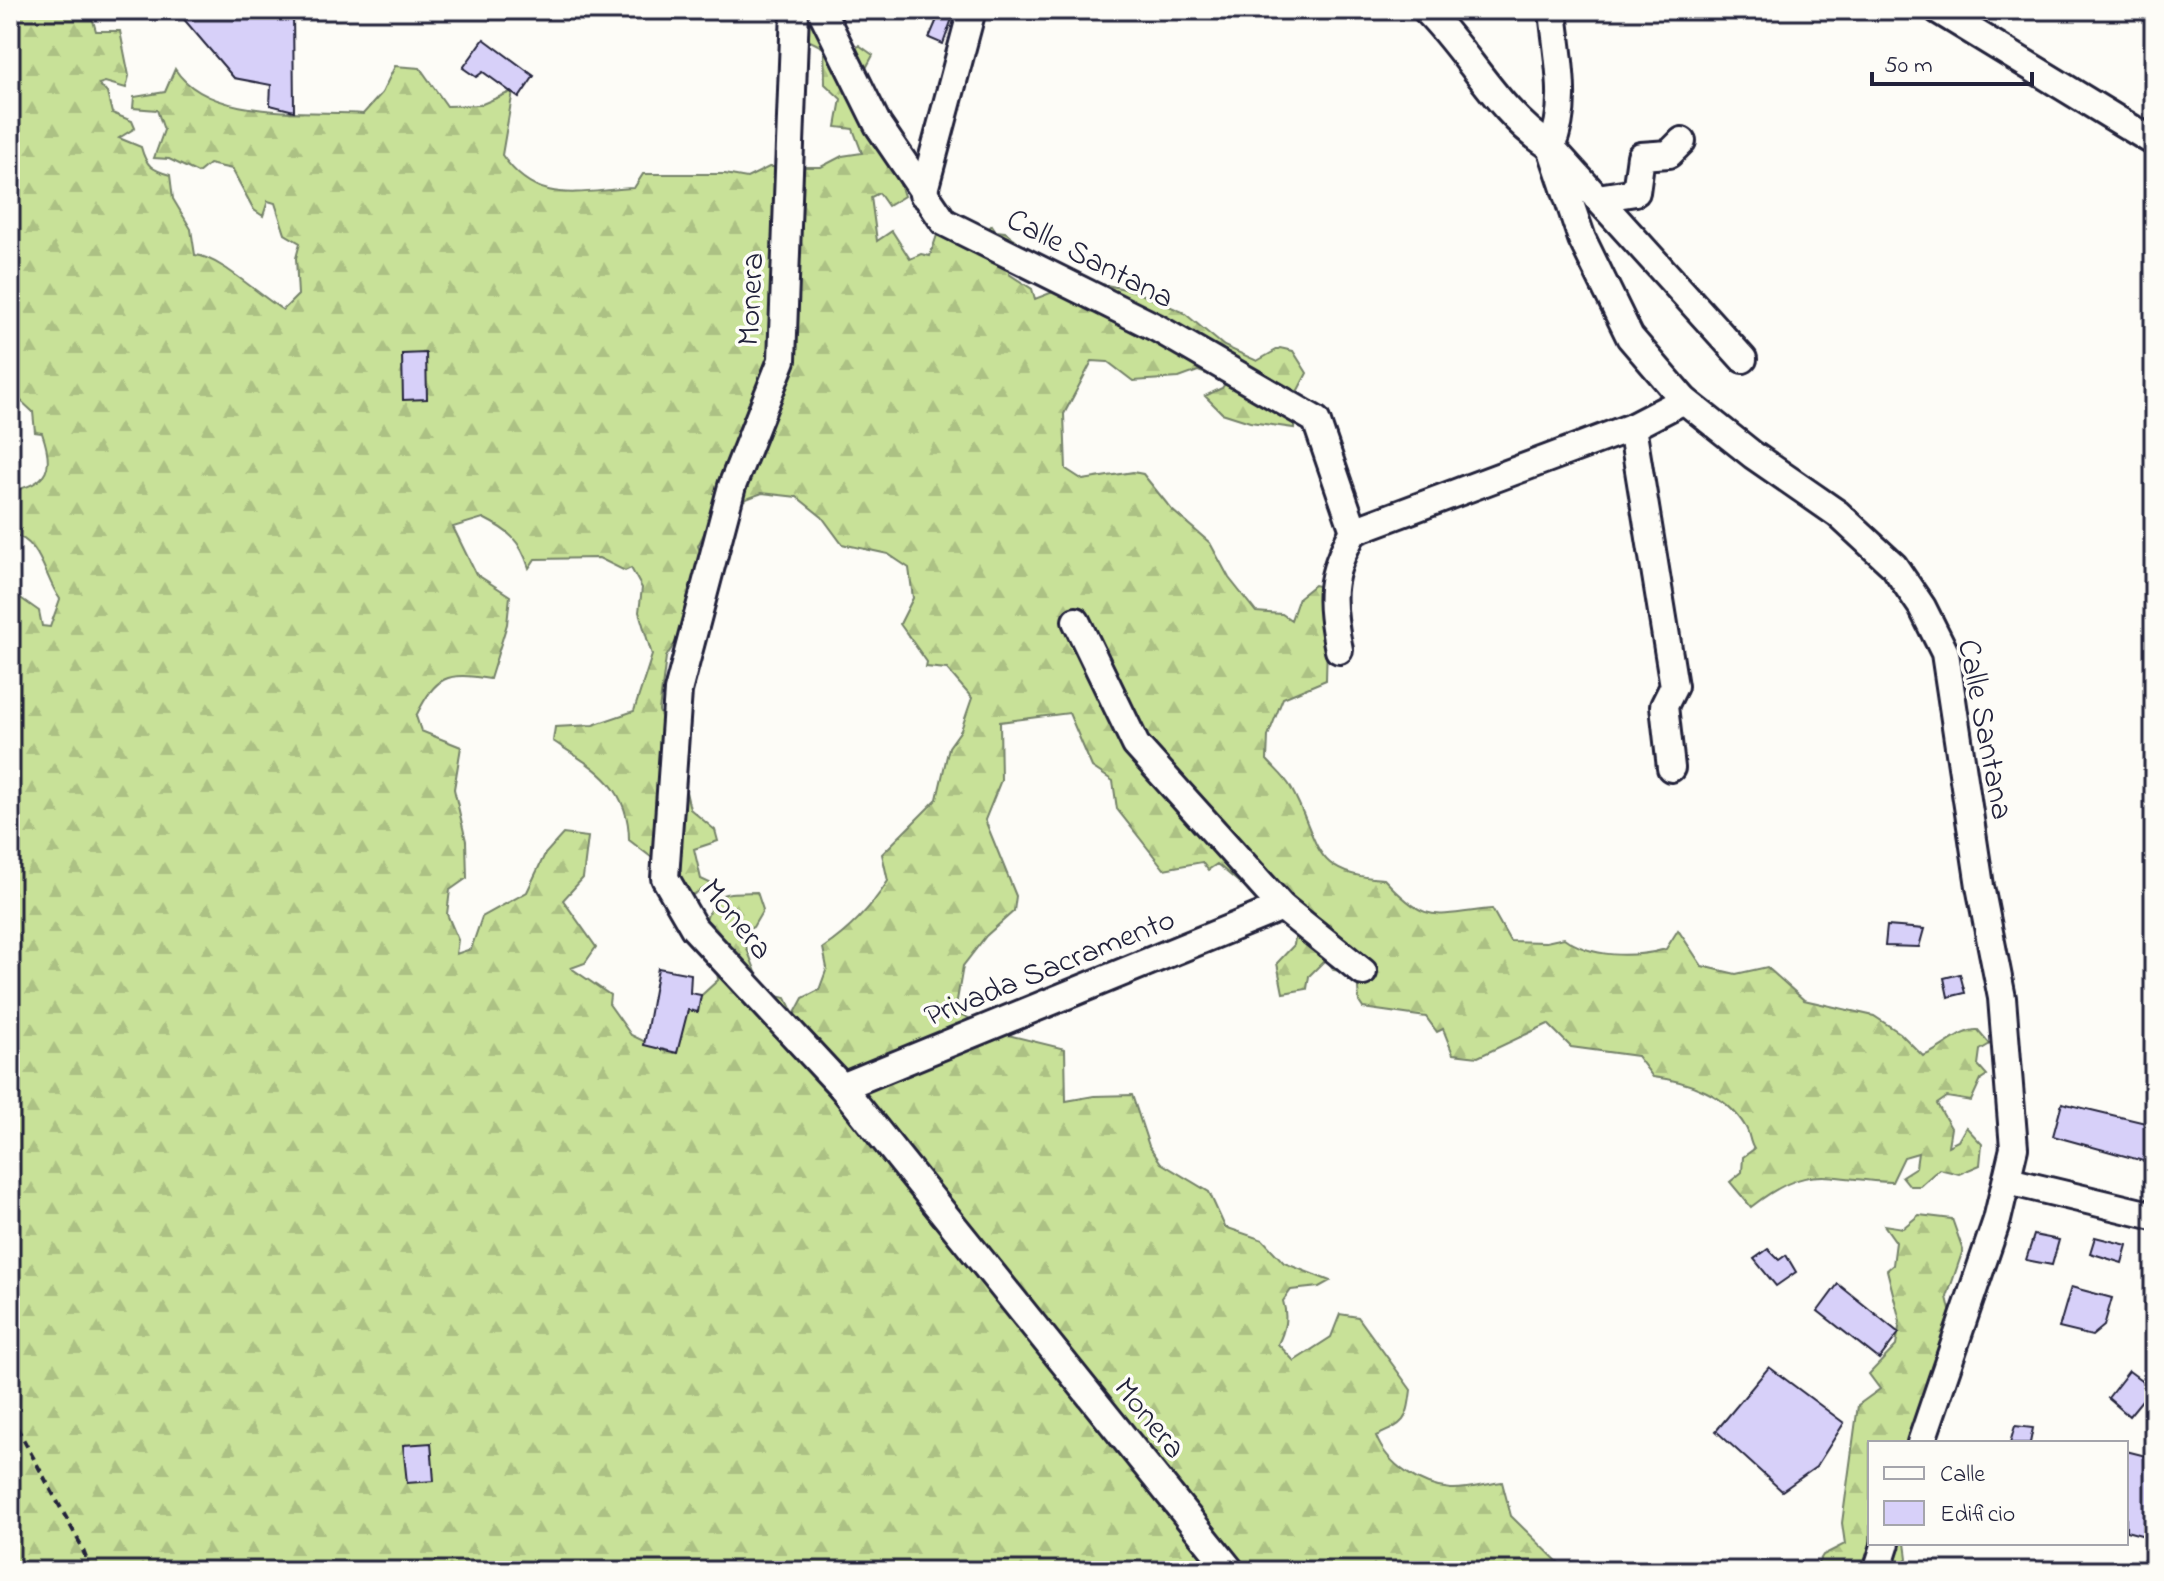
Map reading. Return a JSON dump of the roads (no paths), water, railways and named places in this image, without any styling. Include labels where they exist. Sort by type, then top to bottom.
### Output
[{"type":"street","name":"Monera","points":[[795,10],[782,360],[732,486],[678,691],[665,878],[694,928],[842,1087],[1231,1571]]},
{"type":"street","name":"Calle Santana","points":[[821,10],[878,125],[944,222],[1157,328],[1316,420],[1354,531]]},
{"type":"street","points":[[923,194],[972,10]]},
{"type":"street","points":[[1426,10],[1510,112],[1530,133],[1551,147],[1743,359]]},
{"type":"street","points":[[1551,147],[1560,127],[1562,101],[1553,10]]},
{"type":"street","points":[[1938,10],[2154,142]]},
{"type":"street","points":[[1597,198],[1636,192],[1641,156],[1669,154],[1682,141]]},
{"type":"street","name":"Calle Santana","points":[[1551,147],[1582,239],[1630,337],[1684,400],[1753,455],[1838,514],[1894,566],[1922,607],[1945,653],[1980,886],[2002,998],[2014,1148],[2008,1181],[1922,1441]]},
{"type":"street","points":[[1339,650],[1330,605],[1336,563],[1354,531],[1632,427],[1684,400]]},
{"type":"street","points":[[1632,427],[1674,686],[1664,706],[1671,768]]},
{"type":"street","points":[[1076,621],[1136,745],[1282,907],[1363,972]]},
{"type":"street","name":"Privada Sacramento","points":[[842,1087],[1282,907]]},
{"type":"street","points":[[2008,1181],[2154,1216]]},
{"type":"street","points":[[1877,1571],[1885,1545]]}]
